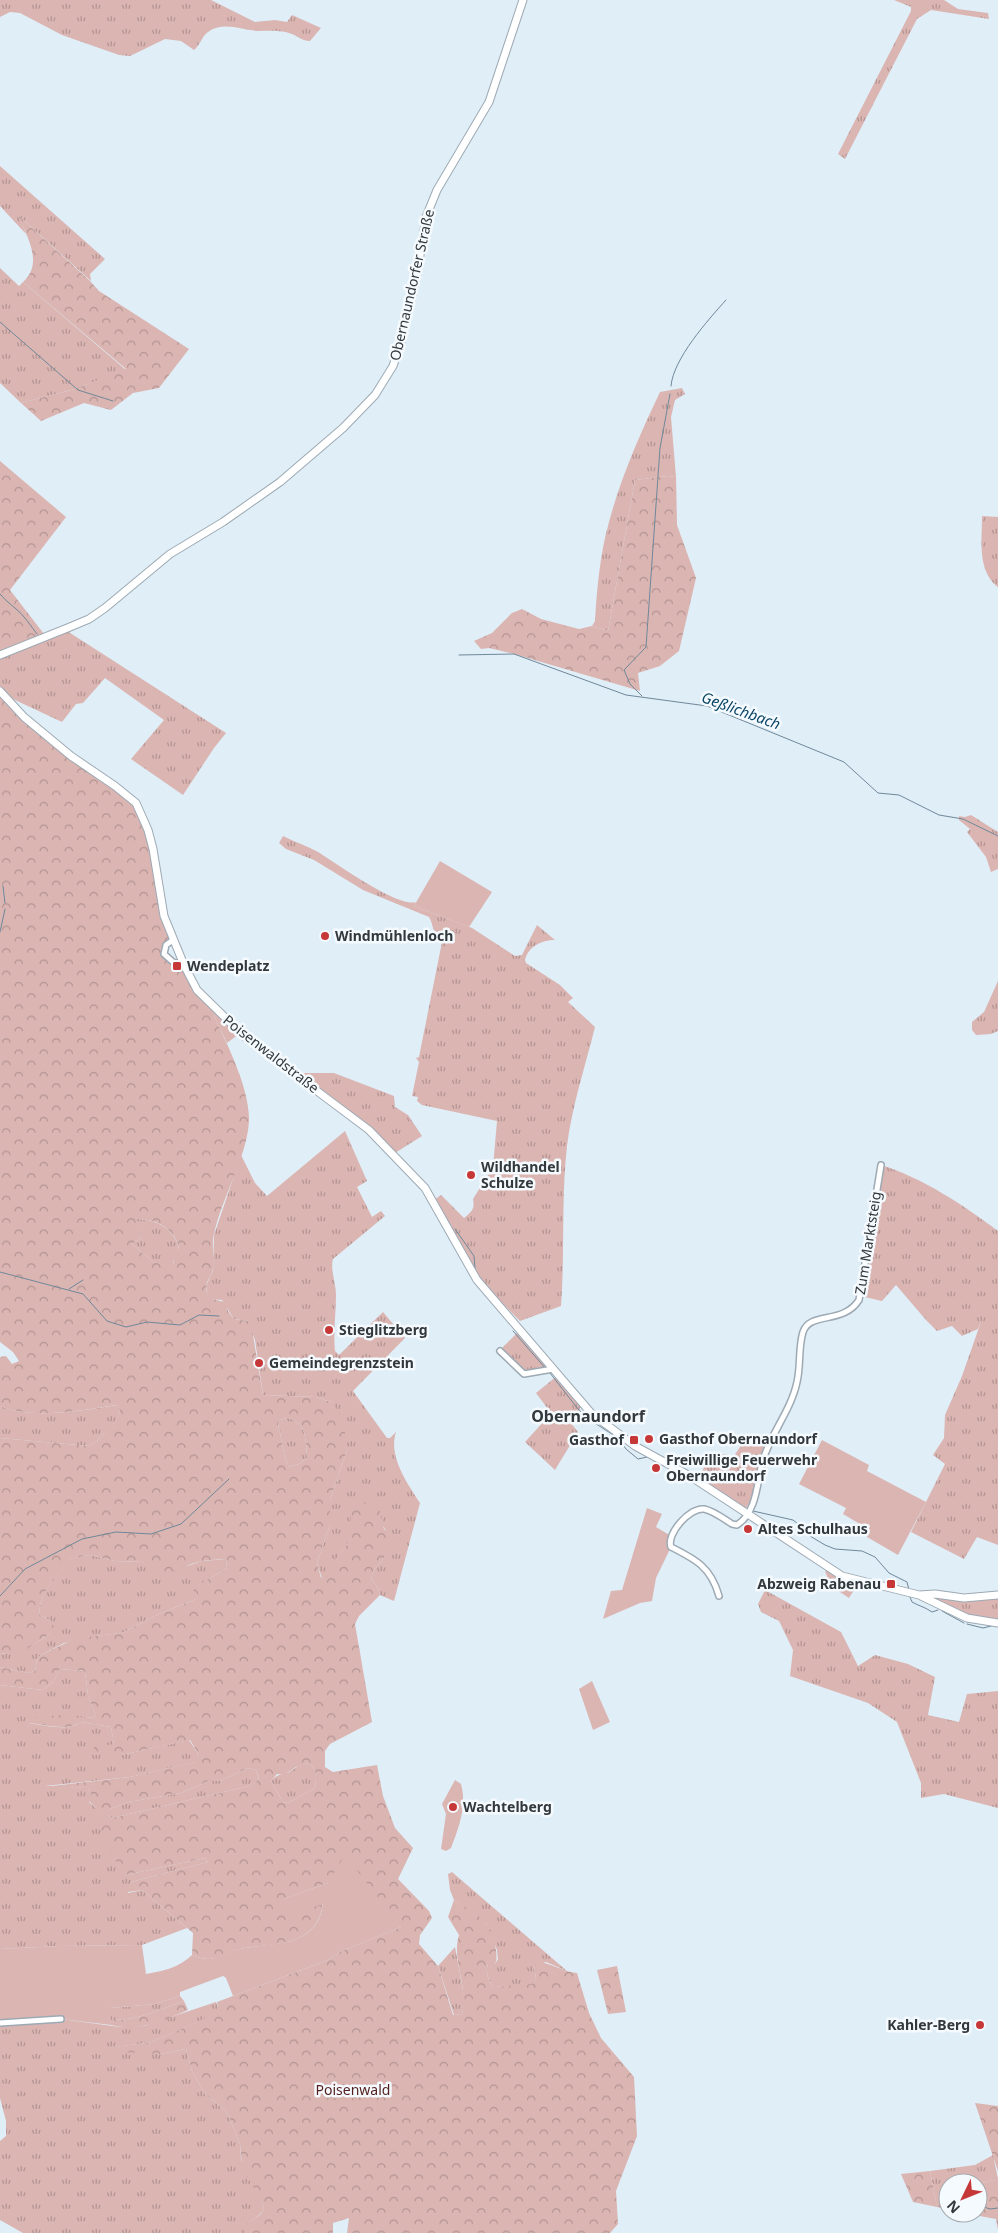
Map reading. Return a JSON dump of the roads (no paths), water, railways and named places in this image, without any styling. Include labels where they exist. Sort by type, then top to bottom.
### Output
[{"type":"street","name":"Obernaundorfer Straße","points":[[0,655],[70,627],[105,608],[170,554],[223,522],[280,482],[343,428],[375,395],[393,366],[401,342],[417,274],[426,217],[437,190],[489,102],[523,0]]},
{"type":"street","name":"Poisenwaldstraße","points":[[0,690],[24,717],[71,756],[136,803],[150,836],[164,916],[184,965],[197,990],[239,1032],[369,1130],[425,1188],[477,1280],[591,1414],[610,1430],[749,1510],[842,1576],[919,1595],[935,1594],[964,1598],[998,1595]]},
{"type":"street","points":[[173,940],[166,945],[164,954],[172,962],[184,965]]},
{"type":"street","name":"Zum Marktsteig","points":[[749,1510],[756,1494],[762,1463],[795,1390],[804,1331],[815,1320],[848,1312],[859,1300],[881,1165]]},
{"type":"street","points":[[500,1351],[524,1374],[553,1369]]},
{"type":"street","points":[[719,1596],[714,1579],[701,1565],[670,1547],[671,1536],[688,1514],[694,1510],[703,1509],[737,1525],[742,1522],[749,1510]]},
{"type":"street","points":[[919,1595],[967,1618],[998,1623]]},
{"type":"street","points":[[0,2024],[61,2019]]},
{"type":"waterway","points":[[671,386],[678,364],[692,340],[726,300]]},
{"type":"waterway","points":[[0,322],[78,390],[113,401]]},
{"type":"waterway","points":[[642,696],[630,684],[624,670],[646,647],[660,448],[670,394]]},
{"type":"waterway","points":[[0,594],[21,614],[37,634]]},
{"type":"waterway","name":"Geßlichbach","points":[[459,655],[514,654],[626,695],[707,706],[844,762],[878,793],[899,795],[939,815],[963,819],[998,836]]},
{"type":"waterway","points":[[3,886],[5,903]]},
{"type":"waterway","points":[[0,932],[5,909]]},
{"type":"waterway","points":[[455,1229],[474,1256],[475,1269]]},
{"type":"waterway","points":[[0,1272],[83,1294],[107,1321],[126,1327],[147,1322],[180,1325],[199,1315],[219,1316]]},
{"type":"waterway","points":[[69,1289],[83,1280]]},
{"type":"waterway","points":[[513,1331],[546,1369]]},
{"type":"waterway","points":[[550,1373],[578,1409],[590,1420],[618,1438],[626,1449],[638,1459],[647,1457]]},
{"type":"waterway","points":[[0,1596],[25,1569],[82,1539],[116,1532],[151,1534],[181,1524],[229,1479]]},
{"type":"waterway","points":[[753,1511],[793,1520],[807,1531],[810,1536],[835,1549],[862,1551],[875,1557],[889,1573],[907,1582],[909,1590]]},
{"type":"waterway","points":[[910,1597],[912,1602],[932,1612],[938,1610]]},
{"type":"waterway","points":[[942,1611],[964,1623]]},
{"type":"waterway","points":[[967,1624],[983,1628],[995,1625]]},
{"type":"waterway","points":[[988,2208],[998,2208]]},
{"type":"place","name":"Windmühlenloch","points":[[325,936]]},
{"type":"place","name":"Wendeplatz","points":[[177,966]]},
{"type":"place","name":"Wildhandel Schulze","points":[[471,1175]]},
{"type":"place","name":"Stieglitzberg","points":[[329,1330]]},
{"type":"place","name":"Gemeindegrenzstein","points":[[259,1363]]},
{"type":"place","name":"Gasthof Obernaundorf","points":[[649,1439]]},
{"type":"place","name":"Gasthof","points":[[634,1440]]},
{"type":"place","name":"Freiwillige Feuerwehr Obernaundorf","points":[[656,1468]]},
{"type":"place","name":"Altes Schulhaus","points":[[748,1529]]},
{"type":"place","name":"Abzweig Rabenau","points":[[891,1584]]},
{"type":"place","name":"Wachtelberg","points":[[453,1807]]},
{"type":"place","name":"Kahler-Berg","points":[[980,2025]]},
{"type":"district","name":"Obernaundorf","points":[[588,1416]]},
{"type":"park label","name":"Poisenwald","points":[[353,2090]]}]
